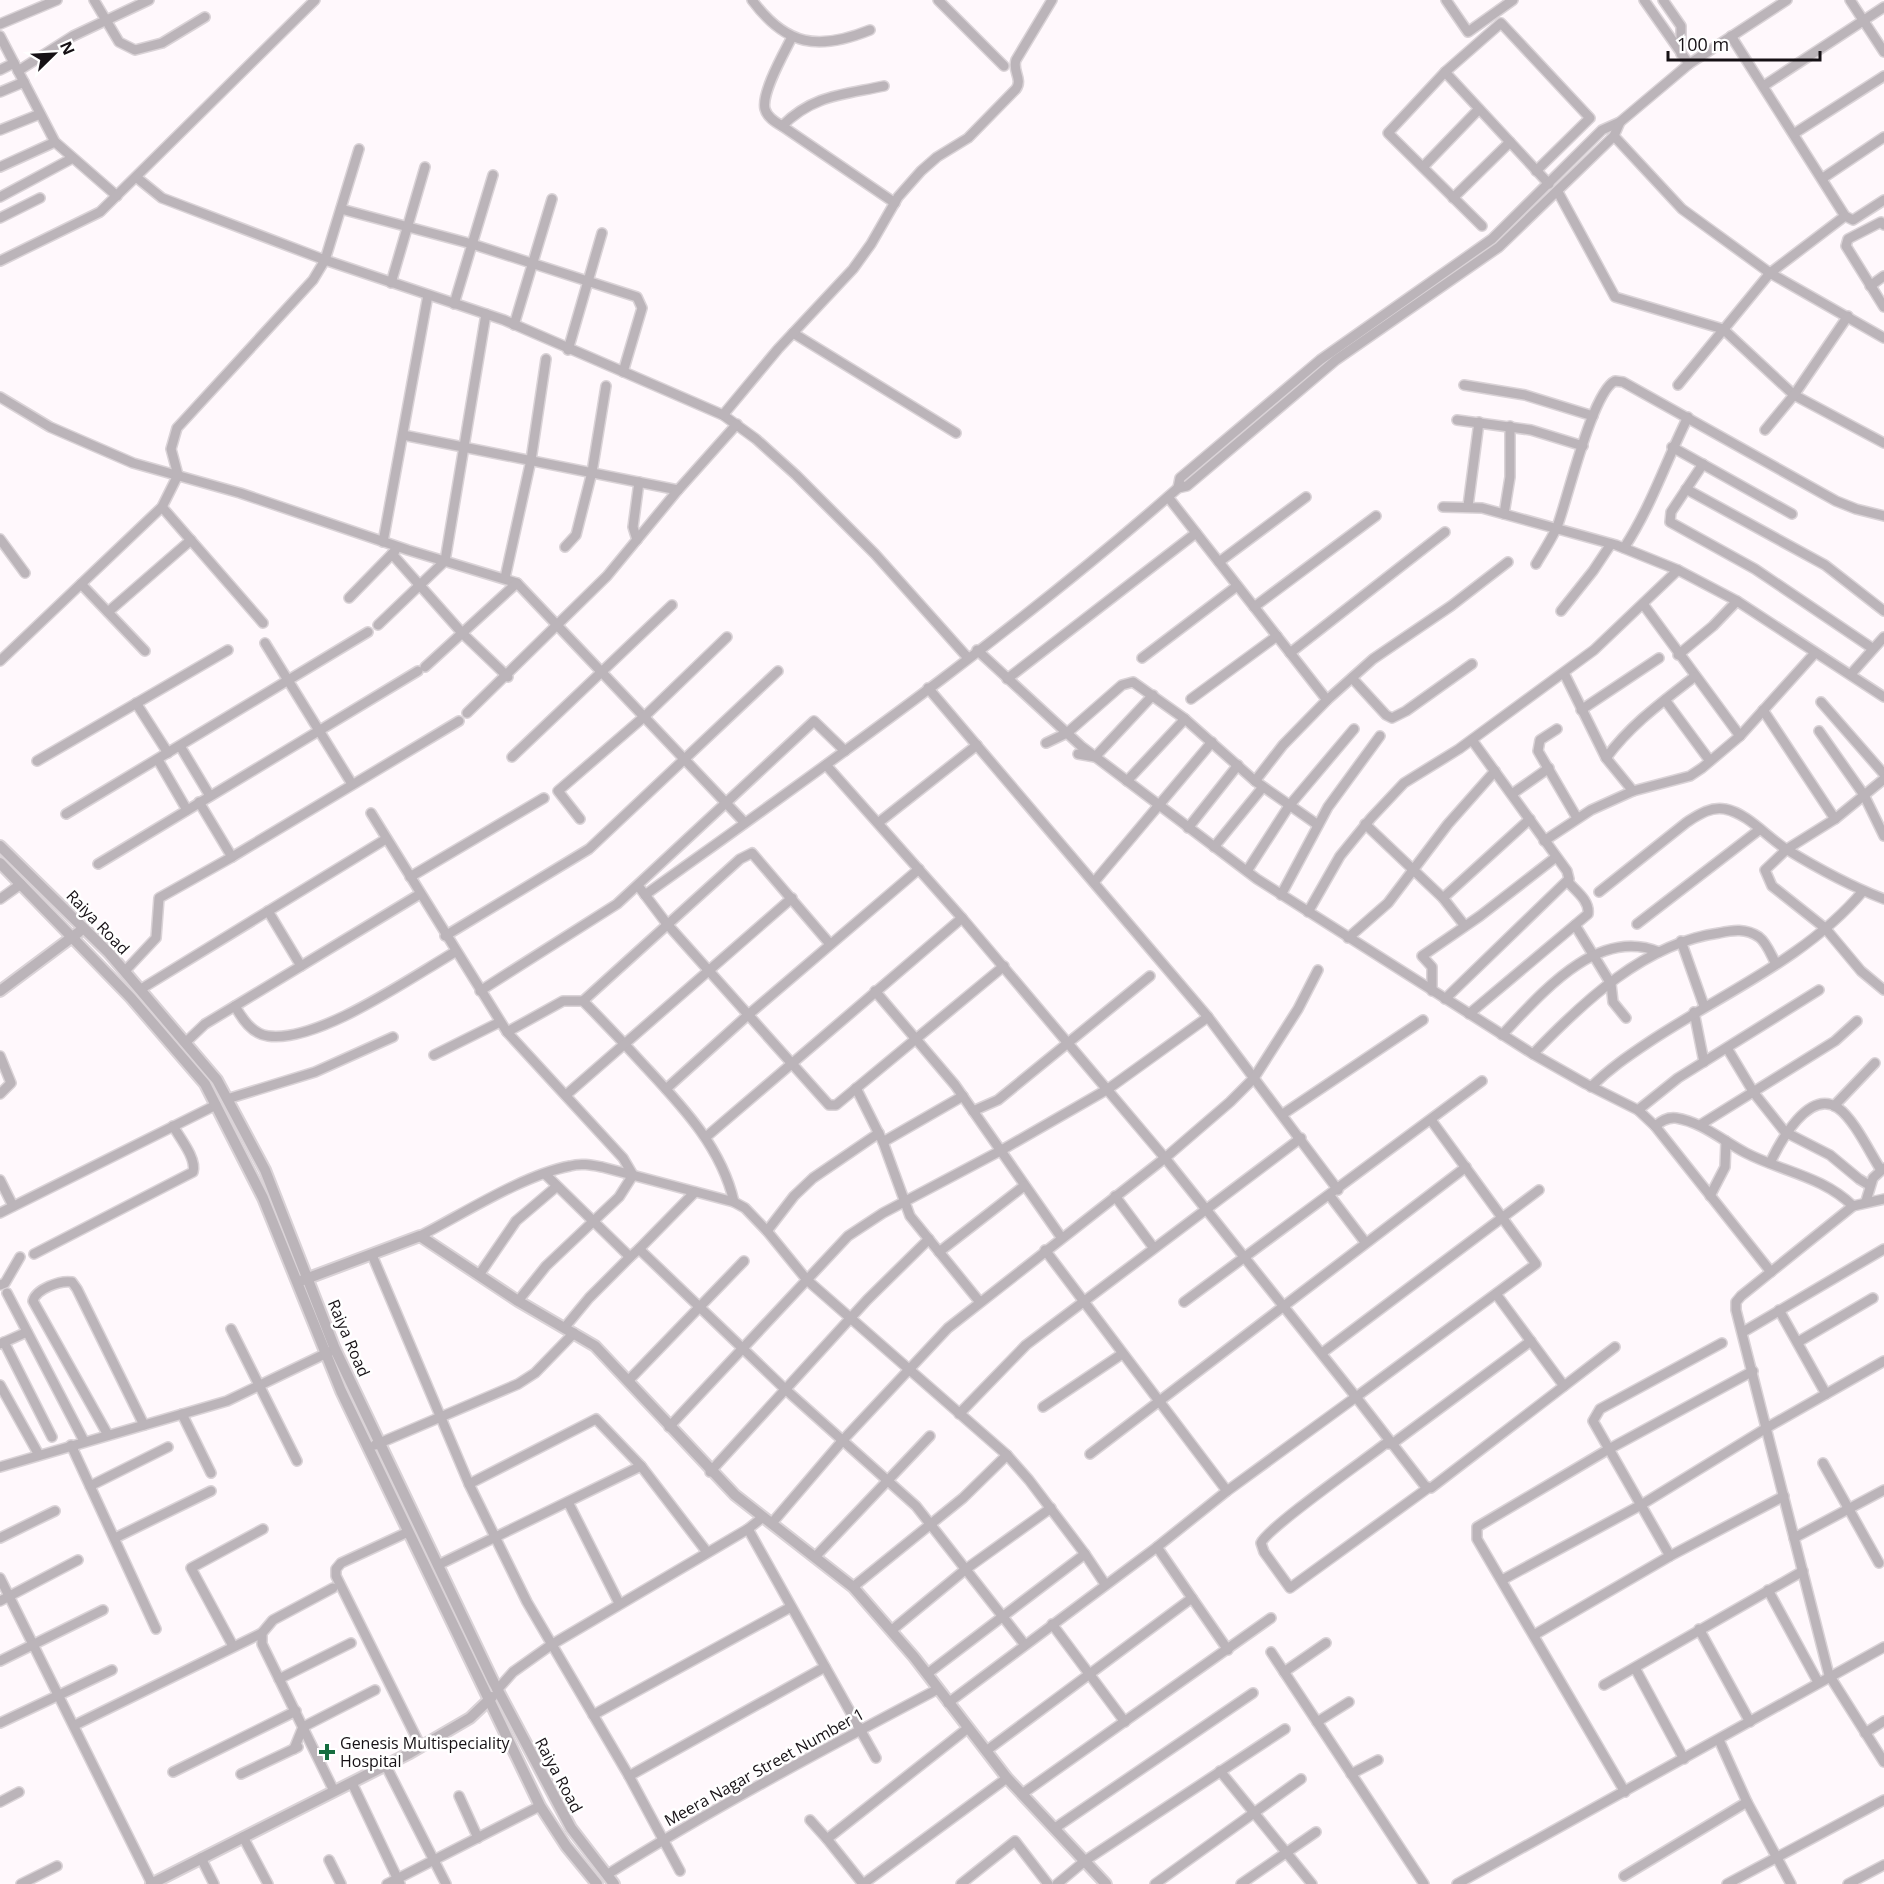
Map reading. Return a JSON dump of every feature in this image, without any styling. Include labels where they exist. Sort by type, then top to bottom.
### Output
[{"type":"street","points":[[0,24],[57,0]]},
{"type":"street","points":[[93,0],[119,42],[135,50],[162,43],[205,17]]},
{"type":"street","points":[[0,70],[16,67],[105,19],[150,0]]},
{"type":"street","points":[[0,261],[100,212],[315,0]]},
{"type":"street","points":[[752,0],[776,28],[792,37],[828,42],[847,39],[870,30]]},
{"type":"street","points":[[938,0],[1004,66]]},
{"type":"street","points":[[723,415],[793,333],[853,269],[895,203],[921,171],[936,157],[968,138],[1018,86],[1014,65],[1052,0]]},
{"type":"street","points":[[1450,1],[1468,32],[1513,0]]},
{"type":"street","points":[[1644,0],[1689,64]]},
{"type":"street","points":[[1663,0],[1681,27],[1681,54]]},
{"type":"street","points":[[1178,488],[1180,478],[1320,360],[1474,254],[1549,184],[1602,130],[1620,122],[1689,64],[1787,0]]},
{"type":"street","points":[[1851,0],[1884,52]]},
{"type":"street","points":[[1765,85],[1884,7]]},
{"type":"street","points":[[1482,226],[1388,133],[1445,72],[1501,23],[1590,118],[1536,171]]},
{"type":"street","points":[[0,36],[55,142],[71,159],[117,196]]},
{"type":"street","points":[[1731,36],[1765,85],[1845,216],[1852,220],[1862,216],[1884,200]]},
{"type":"street","points":[[792,37],[774,74],[765,102],[765,110],[770,118],[895,203]]},
{"type":"street","points":[[1445,72],[1549,184]]},
{"type":"street","points":[[1795,133],[1884,76]]},
{"type":"street","points":[[0,92],[24,82]]},
{"type":"street","points":[[782,126],[797,111],[819,100],[884,86]]},
{"type":"street","points":[[1423,167],[1479,109]]},
{"type":"street","points":[[0,130],[40,114]]},
{"type":"street","points":[[645,895],[845,751],[1092,562],[1178,488],[1187,486],[1336,360],[1478,264],[1558,192],[1614,136],[1620,122]]},
{"type":"street","points":[[1571,136],[1584,149]]},
{"type":"street","points":[[1614,136],[1682,209],[1770,273],[1884,338]]},
{"type":"street","points":[[1823,178],[1884,137]]},
{"type":"street","points":[[0,167],[55,142]]},
{"type":"street","points":[[1454,198],[1510,142]]},
{"type":"street","points":[[0,661],[162,507],[178,475],[171,449],[177,428],[300,297],[325,260],[359,149]]},
{"type":"street","points":[[0,197],[71,159]]},
{"type":"street","points":[[391,283],[425,167]]},
{"type":"street","points":[[453,304],[493,175]]},
{"type":"street","points":[[136,177],[162,198],[325,260],[486,314],[723,415],[737,424],[796,476],[875,555],[968,658]]},
{"type":"street","points":[[1558,192],[1615,297],[1723,329],[1794,395],[1884,443]]},
{"type":"street","points":[[0,218],[40,198]]},
{"type":"street","points":[[514,325],[552,199]]},
{"type":"street","points":[[341,209],[472,244],[630,294],[640,302],[642,308],[623,372]]},
{"type":"street","points":[[1678,385],[1770,273],[1845,216]]},
{"type":"street","points":[[1884,225],[1881,222],[1848,239],[1846,246],[1884,307]]},
{"type":"street","points":[[568,350],[602,233]]},
{"type":"street","points":[[1870,286],[1884,276]]},
{"type":"street","points":[[383,542],[428,295]]},
{"type":"street","points":[[378,625],[445,561],[466,448],[486,314]]},
{"type":"street","points":[[1766,430],[1794,395],[1848,316]]},
{"type":"street","points":[[793,333],[956,433]]},
{"type":"street","points":[[505,578],[531,460],[546,358]]},
{"type":"street","points":[[1605,377],[1623,382],[1836,501],[1884,516]]},
{"type":"street","points":[[1536,564],[1556,528],[1604,389],[1615,381]]},
{"type":"street","points":[[1464,385],[1526,395],[1593,416]]},
{"type":"street","points":[[565,547],[576,535],[592,472],[606,386]]},
{"type":"street","points":[[0,398],[50,427],[133,463],[240,493],[383,542],[395,550],[445,561],[517,583],[744,822]]},
{"type":"street","points":[[1624,548],[1651,503],[1672,447],[1688,417]]},
{"type":"street","points":[[1457,420],[1510,426],[1583,446]]},
{"type":"street","points":[[1468,506],[1479,422]]},
{"type":"street","points":[[467,713],[560,626],[737,424]]},
{"type":"street","points":[[1504,514],[1510,477],[1510,426]]},
{"type":"street","points":[[403,435],[678,490]]},
{"type":"street","points":[[1672,447],[1792,514]]},
{"type":"street","points":[[1703,464],[1671,512],[1670,522],[1755,569],[1872,648]]},
{"type":"street","points":[[637,540],[633,527],[639,482]]},
{"type":"street","points":[[1686,489],[1825,565],[1884,611]]},
{"type":"street","points":[[1168,497],[1327,700]]},
{"type":"street","points":[[1219,562],[1306,497]]},
{"type":"street","points":[[1443,507],[1468,506],[1504,514],[1624,548],[1678,570],[1737,601],[1884,697]]},
{"type":"street","points":[[162,507],[264,623]]},
{"type":"street","points":[[1254,607],[1376,516]]},
{"type":"street","points":[[1290,653],[1445,532]]},
{"type":"street","points":[[1007,679],[1196,533]]},
{"type":"street","points":[[0,539],[25,573]]},
{"type":"street","points":[[108,612],[191,540]]},
{"type":"street","points":[[1561,611],[1611,544]]},
{"type":"street","points":[[395,550],[419,586],[463,634],[508,676]]},
{"type":"street","points":[[350,598],[395,550]]},
{"type":"street","points":[[1255,781],[1283,746],[1327,700],[1373,659],[1451,606],[1508,562]]},
{"type":"street","points":[[1308,912],[1340,856],[1365,824],[1404,783],[1472,740],[1594,650],[1678,570]]},
{"type":"street","points":[[98,864],[421,669],[463,634],[517,583]]},
{"type":"street","points":[[81,584],[145,651]]},
{"type":"street","points":[[1143,658],[1237,586]]},
{"type":"street","points":[[1678,655],[1713,627],[1737,601]]},
{"type":"street","points":[[1643,604],[1694,677],[1740,736]]},
{"type":"street","points":[[512,757],[672,605]]},
{"type":"street","points":[[66,814],[368,632]]},
{"type":"street","points":[[1191,699],[1277,636]]},
{"type":"street","points":[[580,819],[558,791],[645,716],[728,637]]},
{"type":"street","points":[[1851,674],[1884,637]]},
{"type":"street","points":[[265,643],[320,728],[352,784]]},
{"type":"street","points":[[36,760],[228,650]]},
{"type":"street","points":[[977,650],[1095,757],[1247,872],[1533,1054],[1591,1087],[1638,1110],[1655,1126],[1771,1272]]},
{"type":"street","points":[[1544,841],[1577,818],[1633,791],[1690,776],[1740,736],[1815,653]]},
{"type":"street","points":[[1581,710],[1659,658]]},
{"type":"street","points":[[1352,678],[1386,716],[1392,718],[1406,711],[1472,664]]},
{"type":"street","points":[[445,936],[589,849],[778,671]]},
{"type":"street","points":[[1564,673],[1606,758],[1633,791]]},
{"type":"street","points":[[1606,758],[1620,738],[1694,677]]},
{"type":"street","points":[[1046,743],[1067,733],[1127,682],[1133,682],[1185,719],[1263,788],[1318,825]]},
{"type":"street","points":[[928,688],[1095,881],[1208,1017],[1283,1113],[1365,1242]]},
{"type":"street","points":[[1095,757],[1153,695]]},
{"type":"street","points":[[1665,700],[1710,761]]},
{"type":"street","points":[[1821,702],[1884,774]]},
{"type":"street","points":[[136,703],[168,753]]},
{"type":"street","points":[[1763,710],[1835,819]]},
{"type":"street","points":[[1127,781],[1185,719]]},
{"type":"street","points":[[124,970],[156,938],[159,898],[459,721]]},
{"type":"street","points":[[480,991],[578,932],[639,886],[725,802],[814,721],[845,751]]},
{"type":"street","points":[[1247,872],[1289,806],[1354,729]]},
{"type":"street","points":[[1557,729],[1540,740],[1537,745],[1577,818]]},
{"type":"street","points":[[1820,731],[1864,795],[1884,836]]},
{"type":"street","points":[[1281,895],[1318,825],[1380,736]]},
{"type":"street","points":[[1445,999],[1568,882],[1569,874],[1472,740]]},
{"type":"street","points":[[1095,881],[1212,742]]},
{"type":"street","points":[[180,746],[210,796]]},
{"type":"street","points":[[878,823],[977,746]]},
{"type":"street","points":[[1078,754],[1095,757]]},
{"type":"street","points":[[158,760],[187,810]]},
{"type":"street","points":[[826,765],[1004,966],[1166,1158],[1428,1488]]},
{"type":"street","points":[[1188,828],[1238,765]]},
{"type":"street","points":[[1512,794],[1549,768]]},
{"type":"street","points":[[1348,938],[1388,903],[1413,869],[1495,771]]},
{"type":"street","points":[[1884,779],[1835,819],[1787,849],[1765,870],[1766,877],[1772,886],[1825,928],[1861,971],[1884,990]]},
{"type":"street","points":[[1214,847],[1263,788]]},
{"type":"street","points":[[410,877],[544,798]]},
{"type":"street","points":[[199,802],[232,857]]},
{"type":"street","points":[[1599,892],[1700,813],[1723,808],[1737,813],[1787,849],[1863,891],[1884,899]]},
{"type":"street","points":[[371,813],[445,936],[507,1032],[623,1158],[633,1175]]},
{"type":"street","points":[[1443,898],[1530,819]]},
{"type":"street","points":[[1365,824],[1443,898],[1465,926]]},
{"type":"street","points":[[1637,924],[1759,830]]},
{"type":"street","points":[[141,989],[386,839]]},
{"type":"street","name":"Raiya Road","points":[[0,846],[84,927],[124,970],[205,1064],[227,1099],[265,1170],[308,1278],[330,1352],[380,1443],[497,1690],[571,1828],[611,1879]]},
{"type":"street","points":[[507,1032],[563,1001],[583,1001],[740,859],[752,853],[830,944]]},
{"type":"street","points":[[1432,991],[1432,967],[1422,956],[1556,856]]},
{"type":"street","name":"Raiya Road","points":[[0,863],[75,937],[195,1072],[216,1105],[252,1173],[369,1448],[540,1806],[566,1846],[597,1883]]},
{"type":"street","points":[[666,1089],[748,1015],[919,869]]},
{"type":"street","points":[[1469,1014],[1588,914],[1589,908],[1568,882]]},
{"type":"street","points":[[0,899],[21,884]]},
{"type":"street","points":[[639,886],[667,924],[829,1105],[836,1105],[1004,966]]},
{"type":"street","points":[[1591,1087],[1619,1062],[1694,1012],[1776,964],[1837,920],[1863,891]]},
{"type":"street","points":[[186,1042],[205,1024],[420,894]]},
{"type":"street","points":[[566,1095],[792,898]]},
{"type":"street","points":[[268,911],[301,966]]},
{"type":"street","points":[[706,1137],[962,918]]},
{"type":"street","points":[[1575,925],[1611,984],[1613,1002],[1626,1018]]},
{"type":"street","points":[[0,991],[75,937],[84,927]]},
{"type":"street","points":[[1533,1054],[1562,1023],[1611,984],[1659,952],[1681,941],[1711,934],[1748,931],[1760,938],[1776,964]]},
{"type":"street","points":[[1681,941],[1704,1006]]},
{"type":"street","points":[[1502,1035],[1563,976],[1593,955],[1626,945],[1643,946],[1659,952]]},
{"type":"street","points":[[235,1006],[243,1020],[267,1036],[306,1034],[330,1023],[455,952]]},
{"type":"street","points":[[0,1578],[152,1884],[386,1766],[470,1718],[489,1701],[513,1672],[551,1645],[706,1552],[767,1520],[909,1372],[948,1328],[1061,1237],[1166,1158],[1230,1102],[1254,1078],[1298,1009],[1318,970]]},
{"type":"street","points":[[973,1111],[998,1100],[1150,976]]},
{"type":"street","points":[[1638,1110],[1660,1090],[1819,990]]},
{"type":"street","points":[[875,991],[963,1096],[1061,1237]]},
{"type":"street","points":[[583,1001],[666,1089],[706,1137],[729,1179],[734,1202]]},
{"type":"street","points":[[1694,1012],[1704,1062]]},
{"type":"street","points":[[669,1427],[848,1236],[1108,1089],[1208,1017]]},
{"type":"street","points":[[1283,1113],[1423,1020]]},
{"type":"street","points":[[1700,1125],[1835,1041],[1857,1021]]},
{"type":"street","points":[[434,1055],[500,1022]]},
{"type":"street","points":[[227,1099],[315,1072],[393,1037]]},
{"type":"street","points":[[1727,1048],[1754,1093],[1785,1132],[1830,1155],[1869,1185]]},
{"type":"street","points":[[0,1056],[11,1083],[0,1094]]},
{"type":"street","points":[[1834,1106],[1875,1063]]},
{"type":"street","points":[[1184,1302],[1334,1193],[1482,1081]]},
{"type":"street","points":[[856,1088],[881,1137],[904,1203],[928,1239],[980,1301]]},
{"type":"street","points":[[767,1231],[794,1196],[813,1178],[881,1137],[963,1096]]},
{"type":"street","points":[[1770,1162],[1785,1132],[1818,1104],[1827,1103],[1848,1118],[1882,1169],[1869,1185],[1866,1201]]},
{"type":"street","points":[[0,1213],[216,1105]]},
{"type":"street","points":[[1655,1126],[1663,1119],[1672,1118],[1700,1125],[1726,1141],[1770,1162],[1824,1183],[1853,1206]]},
{"type":"street","points":[[948,1703],[1227,1491],[1536,1264],[1431,1120]]},
{"type":"street","points":[[34,1254],[193,1172],[192,1160],[173,1126]]},
{"type":"street","points":[[960,1414],[1009,1360],[1153,1247],[1300,1138]]},
{"type":"street","points":[[1710,1196],[1725,1167],[1726,1141]]},
{"type":"street","points":[[297,1282],[420,1236],[545,1174],[570,1166],[585,1164],[734,1202],[745,1208],[807,1280],[849,1319],[1007,1455],[1051,1509],[1105,1584]]},
{"type":"street","points":[[1090,1455],[1365,1242],[1466,1167]]},
{"type":"street","points":[[545,1174],[591,1222],[630,1257]]},
{"type":"street","points":[[518,1301],[546,1266],[619,1197],[633,1175]]},
{"type":"street","points":[[0,1180],[13,1206]]},
{"type":"street","points":[[939,1252],[1024,1186]]},
{"type":"street","points":[[479,1275],[516,1221],[556,1187]]},
{"type":"street","points":[[1322,1353],[1539,1190]]},
{"type":"street","points":[[369,1448],[493,1397],[526,1379],[548,1361],[589,1298],[695,1192]]},
{"type":"street","points":[[1115,1196],[1153,1247]]},
{"type":"street","points":[[1884,1199],[1866,1201],[1853,1206],[1736,1302],[1829,1675],[1884,1762]]},
{"type":"street","points":[[420,1236],[518,1301],[595,1346],[710,1472],[853,1587],[892,1630],[1007,1778],[1106,1884]]},
{"type":"street","points":[[710,1472],[849,1319],[928,1239]]},
{"type":"street","points":[[639,1249],[785,1389],[889,1481],[932,1524],[1025,1645]]},
{"type":"street","points":[[1743,1332],[1884,1249]]},
{"type":"street","points":[[1045,1250],[1227,1491]]},
{"type":"street","points":[[372,1255],[469,1484],[495,1539],[551,1645],[630,1776],[680,1871]]},
{"type":"street","points":[[0,1285],[5,1283],[20,1257]]},
{"type":"street","points":[[628,1381],[744,1261]]},
{"type":"street","points":[[108,1435],[33,1301],[39,1292],[65,1281],[72,1281],[77,1289],[144,1425]]},
{"type":"street","points":[[7,1293],[84,1441]]},
{"type":"street","points":[[1496,1294],[1564,1386]]},
{"type":"street","points":[[1798,1342],[1873,1298]]},
{"type":"street","points":[[1779,1310],[1826,1394]]},
{"type":"street","points":[[231,1329],[297,1461]]},
{"type":"street","points":[[27,1332],[2,1343],[52,1437]]},
{"type":"street","points":[[1531,1341],[1392,1444],[1385,1444],[1263,1539],[1261,1543],[1264,1552],[1290,1588],[1428,1488],[1434,1488],[1615,1347]]},
{"type":"street","points":[[1670,1556],[1593,1421],[1600,1409],[1722,1343]]},
{"type":"street","points":[[0,1467],[227,1401],[330,1352]]},
{"type":"street","points":[[1042,1407],[1122,1354]]},
{"type":"street","points":[[1502,1580],[1641,1505],[1768,1427],[1884,1361]]},
{"type":"street","points":[[1625,1792],[1477,1539],[1477,1527],[1609,1449],[1753,1371]]},
{"type":"street","points":[[0,1385],[39,1455]]},
{"type":"street","points":[[182,1414],[211,1473]]},
{"type":"street","points":[[469,1484],[596,1419],[641,1466],[706,1552]]},
{"type":"street","points":[[815,1557],[930,1436]]},
{"type":"street","points":[[71,1445],[156,1629]]},
{"type":"street","points":[[90,1486],[168,1447]]},
{"type":"street","points":[[853,1587],[932,1524],[1007,1455]]},
{"type":"street","points":[[1823,1463],[1880,1563]]},
{"type":"street","points":[[438,1565],[641,1466]]},
{"type":"street","points":[[1794,1538],[1884,1490]]},
{"type":"street","points":[[115,1538],[211,1491]]},
{"type":"street","points":[[1534,1635],[1670,1556],[1784,1496]]},
{"type":"street","points":[[568,1502],[619,1603]]},
{"type":"street","points":[[892,1630],[966,1569],[1051,1509]]},
{"type":"street","points":[[0,1538],[55,1511]]},
{"type":"street","points":[[233,1646],[191,1568],[264,1529]]},
{"type":"street","points":[[748,1529],[876,1758]]},
{"type":"street","points":[[408,1532],[341,1563],[336,1569],[336,1576],[421,1747]]},
{"type":"street","points":[[1156,1547],[1228,1650]]},
{"type":"street","points":[[927,1674],[1085,1554]]},
{"type":"street","points":[[0,1601],[78,1560]]},
{"type":"street","points":[[1604,1685],[1803,1571]]},
{"type":"street","points":[[75,1725],[262,1633],[273,1620],[333,1588]]},
{"type":"street","points":[[1768,1590],[1818,1682]]},
{"type":"street","points":[[986,1750],[1192,1598]]},
{"type":"street","points":[[593,1715],[791,1607]]},
{"type":"street","points":[[0,1661],[103,1610]]},
{"type":"street","points":[[1022,1794],[1271,1618]]},
{"type":"street","points":[[1052,1624],[1125,1722]]},
{"type":"street","points":[[1699,1629],[1750,1722]]},
{"type":"street","points":[[262,1633],[262,1644],[337,1790],[360,1801]]},
{"type":"street","points":[[279,1679],[351,1643]]},
{"type":"street","points":[[1284,1672],[1326,1643]]},
{"type":"street","points":[[1457,1884],[1719,1740],[1829,1675],[1884,1647]]},
{"type":"street","points":[[1271,1652],[1424,1884]]},
{"type":"street","points":[[630,1776],[825,1667]]},
{"type":"street","points":[[1635,1668],[1684,1759]]},
{"type":"street","points":[[0,1723],[112,1670]]},
{"type":"street","name":"Meera Nagar Street Number 1","points":[[611,1879],[663,1840],[938,1689]]},
{"type":"street","points":[[294,1749],[303,1727],[375,1690]]},
{"type":"street","points":[[1055,1828],[1253,1693]]},
{"type":"street","points":[[1317,1722],[1349,1702]]},
{"type":"street","points":[[172,1772],[296,1711]]},
{"type":"street","points":[[1865,1732],[1884,1721]]},
{"type":"street","points":[[827,1839],[968,1728]]},
{"type":"street","points":[[1058,1884],[1086,1860],[1285,1729]]},
{"type":"street","points":[[1719,1740],[1747,1802],[1791,1884]]},
{"type":"street","points":[[241,1774],[311,1742]]},
{"type":"street","points":[[1351,1774],[1378,1760]]},
{"type":"street","points":[[386,1766],[446,1884]]},
{"type":"street","points":[[1220,1771],[1312,1884]]},
{"type":"street","points":[[810,1820],[863,1884],[1007,1778]]},
{"type":"street","points":[[1155,1884],[1300,1779]]},
{"type":"street","points":[[352,1783],[399,1881]]},
{"type":"street","points":[[0,1802],[19,1792]]},
{"type":"street","points":[[459,1796],[478,1838]]},
{"type":"street","points":[[1727,1884],[1884,1800]]},
{"type":"street","points":[[1624,1876],[1747,1802]]},
{"type":"street","points":[[387,1884],[399,1881],[434,1860],[540,1806]]},
{"type":"street","points":[[1241,1884],[1316,1832]]},
{"type":"street","points":[[243,1837],[268,1884]]},
{"type":"street","points":[[961,1884],[1015,1841],[1048,1884]]},
{"type":"street","points":[[201,1858],[214,1884]]},
{"type":"street","points":[[329,1860],[341,1884]]},
{"type":"street","points":[[1848,1884],[1884,1865]]},
{"type":"street","points":[[21,1884],[57,1866]]},
{"type":"street","points":[[597,1883],[611,1879]]},
{"type":"place","name":"Genesis Multispeciality Hospital","points":[[327,1752]]}]
